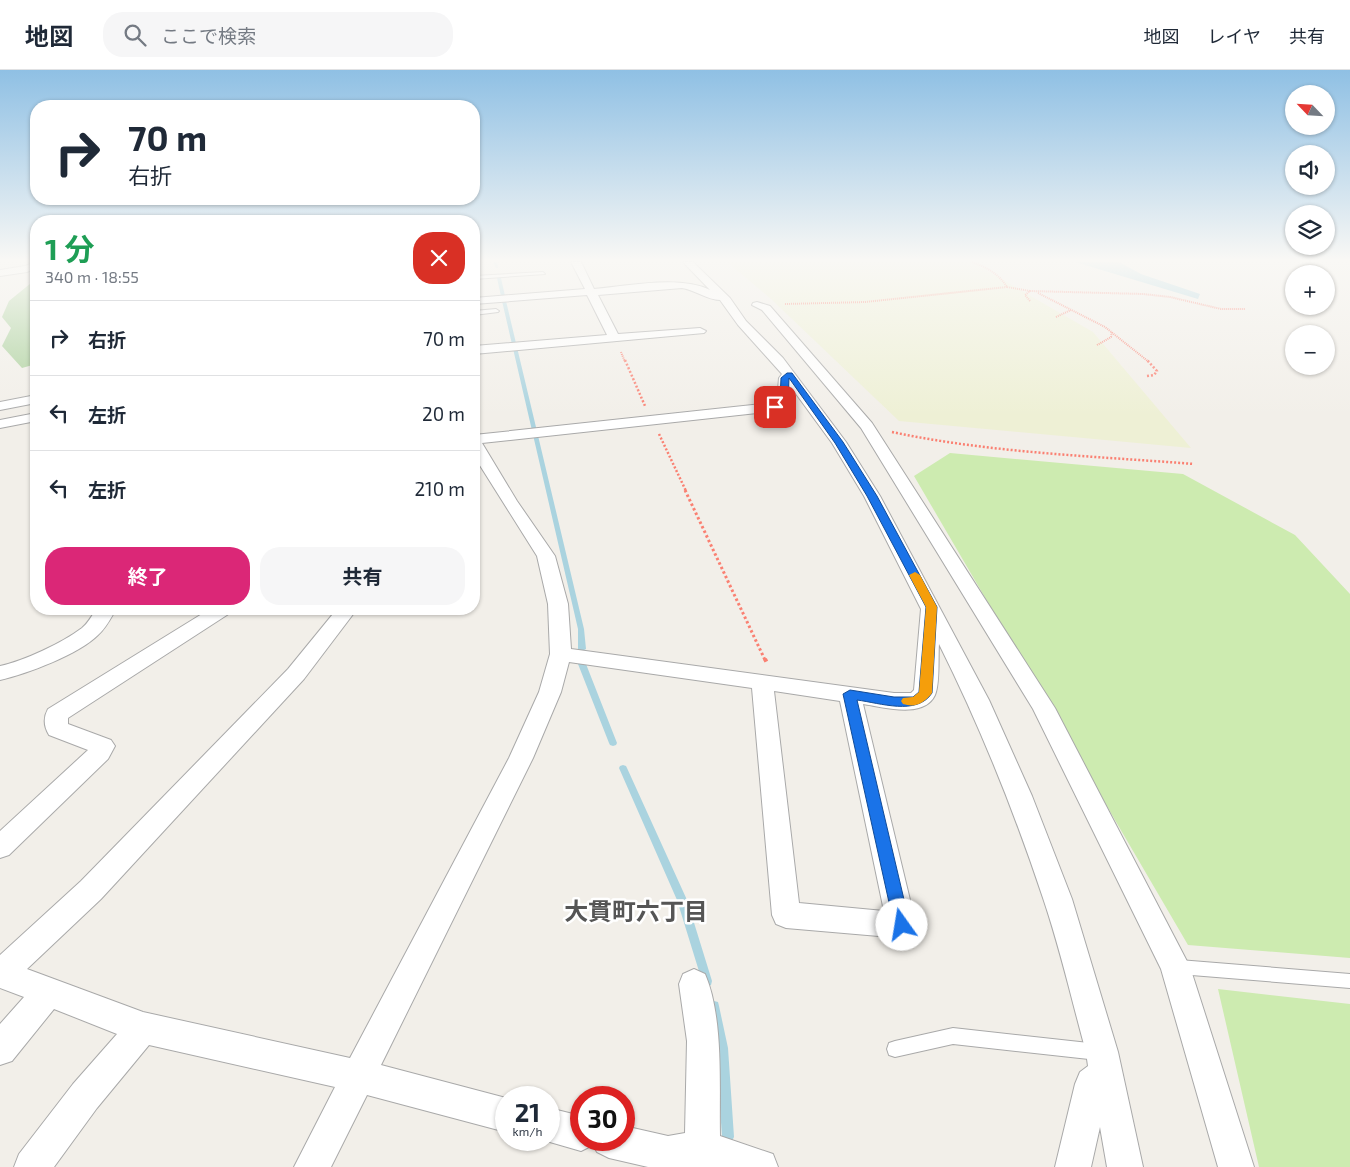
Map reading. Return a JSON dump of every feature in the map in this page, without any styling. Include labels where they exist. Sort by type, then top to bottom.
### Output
[{"type":"street","points":[[601,313],[614,338]]},
{"type":"street","points":[[735,313],[790,374],[839,442],[872,496],[978,700],[1019,796],[1058,899],[1104,1062],[1125,1167]]},
{"type":"street","points":[[770,313],[867,426],[1044,708],[1175,967],[1236,1167]]},
{"type":"street","points":[[480,349],[700,331]]},
{"type":"street","points":[[480,443],[775,407],[784,402],[784,378],[790,374]]},
{"type":"street","points":[[0,406],[30,400]]},
{"type":"street","points":[[0,424],[30,418]]},
{"type":"street","points":[[312,1167],[521,758],[550,692],[561,654],[558,604],[546,556],[509,501],[480,452]]},
{"type":"street","points":[[561,654],[894,701],[916,701],[925,693],[931,607]]},
{"type":"street","points":[[0,673],[8,672],[30,663],[88,633],[101,620],[103,615]]},
{"type":"street","points":[[0,847],[100,753],[103,746],[57,729],[56,715],[214,615]]},
{"type":"street","points":[[342,615],[296,674],[98,883],[0,974],[143,1028],[358,1076],[495,1112]]},
{"type":"street","points":[[769,682],[786,915],[902,925],[850,694]]},
{"type":"street","points":[[694,984],[703,1041],[702,1148]]},
{"type":"street","points":[[0,1048],[49,992]]},
{"type":"street","points":[[32,1167],[85,1096],[143,1028]]},
{"type":"street","points":[[1073,1167],[1092,1084],[1104,1062]]},
{"type":"street","points":[[635,1146],[668,1154],[702,1148],[760,1167]]},
{"type":"lane","points":[[1175,967],[1350,981]]},
{"type":"lane","points":[[895,1049],[954,1036],[1104,1062]]},
{"type":"path","points":[[1056,317],[1064,313]]},
{"type":"path","points":[[1079,313],[1112,332],[1154,366],[1157,371],[1154,375],[1147,376]]},
{"type":"path","points":[[1096,345],[1111,337],[1112,332]]},
{"type":"path","points":[[614,338],[769,682]]},
{"type":"path","points":[[867,426],[940,442],[1194,464]]},
{"type":"green space","points":[[4,313],[30,313],[30,366],[22,368],[2,346],[11,328],[2,317]]},
{"type":"green space","points":[[786,313],[1060,313],[1093,332],[1191,448],[899,421]]},
{"type":"green space","points":[[950,453],[1183,474],[1295,535],[1350,594],[1350,958],[1188,945],[914,476]]},
{"type":"green space","points":[[1218,989],[1350,1004],[1350,1167],[1259,1167]]},
{"type":"waterway","points":[[507,313],[581,629],[582,649]]},
{"type":"waterway","points":[[582,664],[613,743]]},
{"type":"waterway","points":[[623,768],[682,900],[707,981]]},
{"type":"waterway","points":[[714,1006],[722,1048],[728,1137]]},
{"type":"slow traffic","points":[[908,701],[916,701],[925,693],[931,607],[915,575]]},
{"type":"district","name":"大貫町六丁目","points":[[636,912]]},
{"type":"route","points":[[775,407],[784,402],[784,378],[790,374],[839,442],[872,496],[931,607],[925,693],[916,701],[894,701],[850,694],[902,925]]}]
